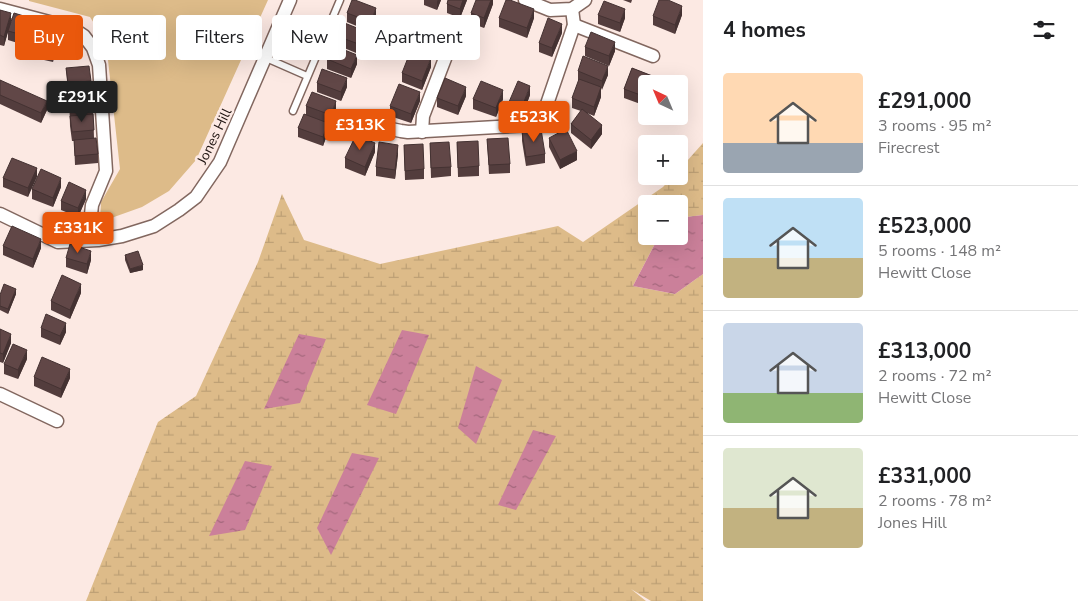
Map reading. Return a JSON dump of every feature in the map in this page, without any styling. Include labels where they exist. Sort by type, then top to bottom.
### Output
[{"type":"street","name":"Jones Hill","points":[[0,214],[58,242],[122,236],[154,226],[179,210],[196,197],[220,162],[290,0]]},
{"type":"street","points":[[526,0],[550,10],[572,9],[585,0]]},
{"type":"street","points":[[0,9],[72,28],[84,36],[93,48],[99,64],[106,171],[92,205],[90,240]]},
{"type":"street","points":[[376,126],[401,132],[422,132],[530,125],[537,121],[546,108],[574,25],[572,9]]},
{"type":"street","points":[[574,25],[653,56]]},
{"type":"street","points":[[422,132],[423,116],[444,60]]},
{"type":"street","points":[[0,394],[19,397],[57,420]]},
{"type":"lane","points":[[293,111],[340,0]]},
{"type":"lane","points":[[266,58],[307,76]]},
{"type":"green space","points":[[268,0],[261,15],[176,15],[176,60],[241,60],[196,160],[169,191],[142,207],[100,222],[101,202],[120,169],[108,60],[166,60],[166,15],[93,15],[93,22],[90,17],[29,1]]},
{"type":"green space","points":[[703,143],[703,215],[688,217],[688,195],[651,195],[665,185],[688,185],[688,160]]},
{"type":"green space","points":[[282,194],[304,240],[380,264],[558,226],[583,242],[638,204],[638,245],[654,245],[633,286],[675,294],[703,274],[703,601],[651,601],[631,589],[646,601],[86,601],[158,422],[196,396],[258,262]]},
{"type":"water","points":[[703,215],[703,274],[675,294],[633,286],[654,245],[688,245],[688,217]]},
{"type":"water","points":[[402,330],[429,335],[396,414],[367,405]]},
{"type":"water","points":[[299,334],[326,339],[300,403],[264,409]]},
{"type":"water","points":[[476,366],[502,380],[476,444],[458,428]]},
{"type":"water","points":[[533,430],[556,436],[516,510],[498,505]]},
{"type":"water","points":[[352,453],[379,458],[331,555],[317,528]]},
{"type":"water","points":[[245,461],[272,466],[245,530],[209,536]]},
{"type":"building","points":[[352,0],[376,8],[374,15],[356,16],[347,13]]},
{"type":"building","points":[[448,0],[463,0],[460,9],[447,4]]},
{"type":"building","points":[[476,0],[491,0],[484,18],[471,13]]},
{"type":"building","points":[[506,0],[534,9],[527,28],[499,18]]},
{"type":"building","points":[[659,0],[668,0],[682,6],[675,25],[653,16]]},
{"type":"building","points":[[604,1],[625,9],[620,23],[598,15]]},
{"type":"building","points":[[0,10],[11,13],[4,37],[0,35]]},
{"type":"building","points":[[14,13],[21,15],[15,15],[15,33],[8,31]]},
{"type":"building","points":[[548,18],[562,24],[552,48],[539,43]]},
{"type":"building","points":[[346,24],[356,28],[356,43],[346,39]]},
{"type":"building","points":[[591,32],[615,42],[609,56],[585,47]]},
{"type":"building","points":[[346,51],[356,55],[351,69],[329,60],[346,60]]},
{"type":"building","points":[[583,56],[608,66],[602,81],[578,71]]},
{"type":"building","points":[[407,60],[430,60],[422,81],[402,73]]},
{"type":"building","points":[[89,66],[91,81],[68,83],[66,68]]},
{"type":"building","points":[[632,68],[650,75],[638,75],[638,94],[624,89]]},
{"type":"building","points":[[322,69],[347,78],[341,92],[317,83]]},
{"type":"building","points":[[445,78],[466,87],[458,106],[437,98]]},
{"type":"building","points":[[579,79],[601,87],[594,107],[572,98]]},
{"type":"building","points":[[0,80],[47,101],[41,113],[0,95]]},
{"type":"building","points":[[481,81],[503,90],[496,108],[473,99]]},
{"type":"building","points":[[518,81],[530,86],[522,107],[509,102]]},
{"type":"building","points":[[399,84],[420,92],[411,114],[390,106]]},
{"type":"building","points":[[92,91],[93,106],[70,109],[69,93]]},
{"type":"building","points":[[312,92],[336,101],[331,115],[306,106]]},
{"type":"building","points":[[582,109],[602,125],[591,140],[571,124]]},
{"type":"building","points":[[93,114],[94,130],[72,132],[70,116]]},
{"type":"building","points":[[304,114],[328,123],[323,137],[298,128]]},
{"type":"building","points":[[541,129],[545,154],[526,157],[522,132]]},
{"type":"building","points":[[566,129],[577,151],[560,160],[549,138]]},
{"type":"building","points":[[356,135],[375,143],[365,167],[345,158]]},
{"type":"building","points":[[96,138],[98,154],[75,156],[74,140]]},
{"type":"building","points":[[508,138],[510,164],[489,165],[487,139]]},
{"type":"building","points":[[478,141],[479,166],[458,168],[457,142]]},
{"type":"building","points":[[379,142],[398,145],[395,170],[376,167]]},
{"type":"building","points":[[449,142],[451,167],[431,168],[430,143]]},
{"type":"building","points":[[423,144],[424,169],[405,171],[404,145]]},
{"type":"building","points":[[12,158],[37,168],[28,188],[3,178]]},
{"type":"building","points":[[41,169],[61,178],[53,198],[32,189]]},
{"type":"building","points":[[69,182],[86,190],[78,208],[61,201]]},
{"type":"building","points":[[12,226],[41,239],[33,259],[3,246]]},
{"type":"building","points":[[70,244],[91,251],[87,264],[66,258]]},
{"type":"building","points":[[138,251],[143,265],[130,269],[125,255]]},
{"type":"building","points":[[62,275],[81,284],[70,310],[51,301]]},
{"type":"building","points":[[4,284],[16,289],[8,309],[0,306],[0,295]]},
{"type":"building","points":[[46,314],[66,323],[60,336],[41,328]]},
{"type":"building","points":[[0,329],[11,334],[3,354],[0,353]]},
{"type":"building","points":[[13,344],[27,350],[18,370],[4,364]]},
{"type":"building","points":[[42,357],[70,369],[61,389],[34,377]]}]
